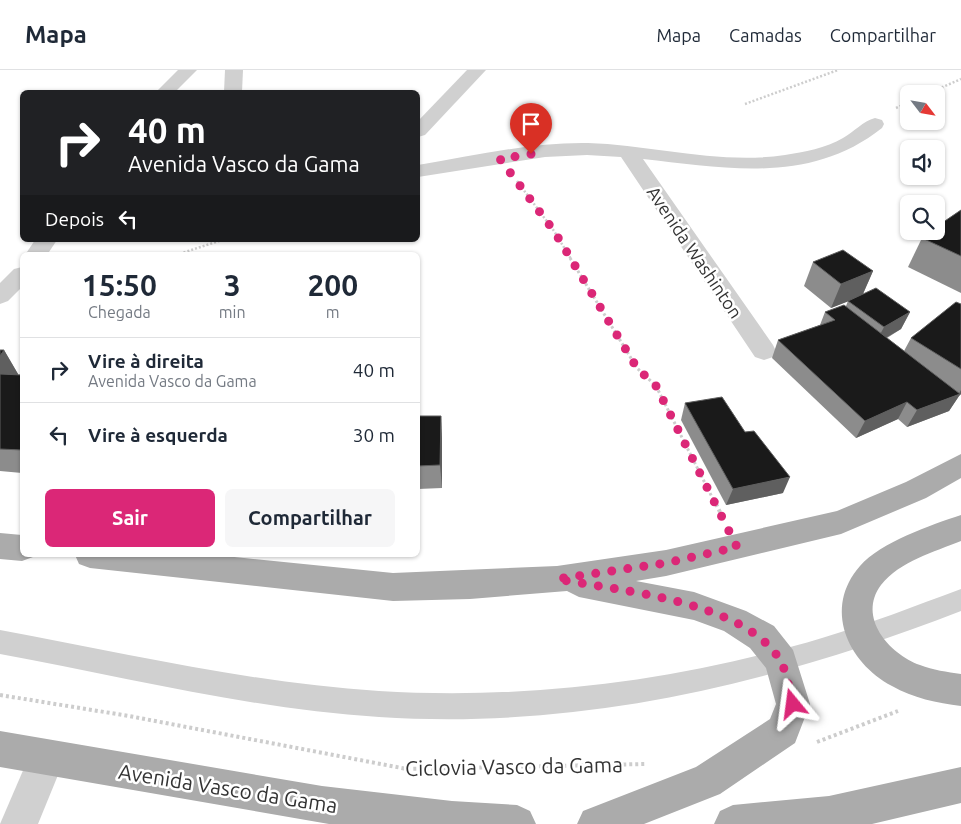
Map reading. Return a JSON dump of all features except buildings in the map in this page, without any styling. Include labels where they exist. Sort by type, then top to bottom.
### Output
[{"type":"main road","points":[[109,557],[392,587],[470,586],[557,579],[666,563],[840,522],[916,490],[961,465]]},
{"type":"main road","points":[[961,527],[889,560],[870,576],[858,597],[856,613],[858,627],[863,638],[884,663],[904,675],[933,686],[961,690]]},
{"type":"main road","points":[[0,546],[20,548]]},
{"type":"main road","points":[[557,579],[694,606],[735,621],[762,638],[781,661],[793,704],[783,731],[754,752],[707,781],[596,824]]},
{"type":"main road","name":"Avenida Vasco da Gama","points":[[0,750],[366,810],[450,821],[517,824]]},
{"type":"main road","points":[[733,824],[830,815],[961,785]]},
{"type":"street","points":[[167,90],[188,70]]},
{"type":"street","points":[[233,90],[234,70]]},
{"type":"street","points":[[420,129],[477,70]]},
{"type":"street","points":[[420,171],[570,149],[628,152],[732,164],[776,163],[822,152],[848,143],[875,124]]},
{"type":"street","name":"Avenida Washinton","points":[[628,152],[764,351]]},
{"type":"street","points":[[0,296],[20,276]]},
{"type":"street","points":[[19,824],[47,758]]},
{"type":"lane","points":[[0,642],[264,690],[379,704],[495,706],[598,699],[741,672],[863,638],[961,600]]},
{"type":"path","points":[[745,104],[838,70]]},
{"type":"path","points":[[945,86],[961,79]]},
{"type":"path","points":[[500,159],[554,231],[637,368],[656,386],[737,547]]},
{"type":"path","points":[[185,252],[216,242]]},
{"type":"path","name":"Ciclovia Vasco da Gama","points":[[0,695],[129,716],[408,769],[647,764]]},
{"type":"path","points":[[812,744],[901,710]]},
{"type":"route","points":[[531,154],[500,159],[554,231],[588,283],[637,368],[656,386],[676,422],[737,547],[666,563],[557,579],[694,606],[735,621],[762,638],[781,661],[793,704]]}]
